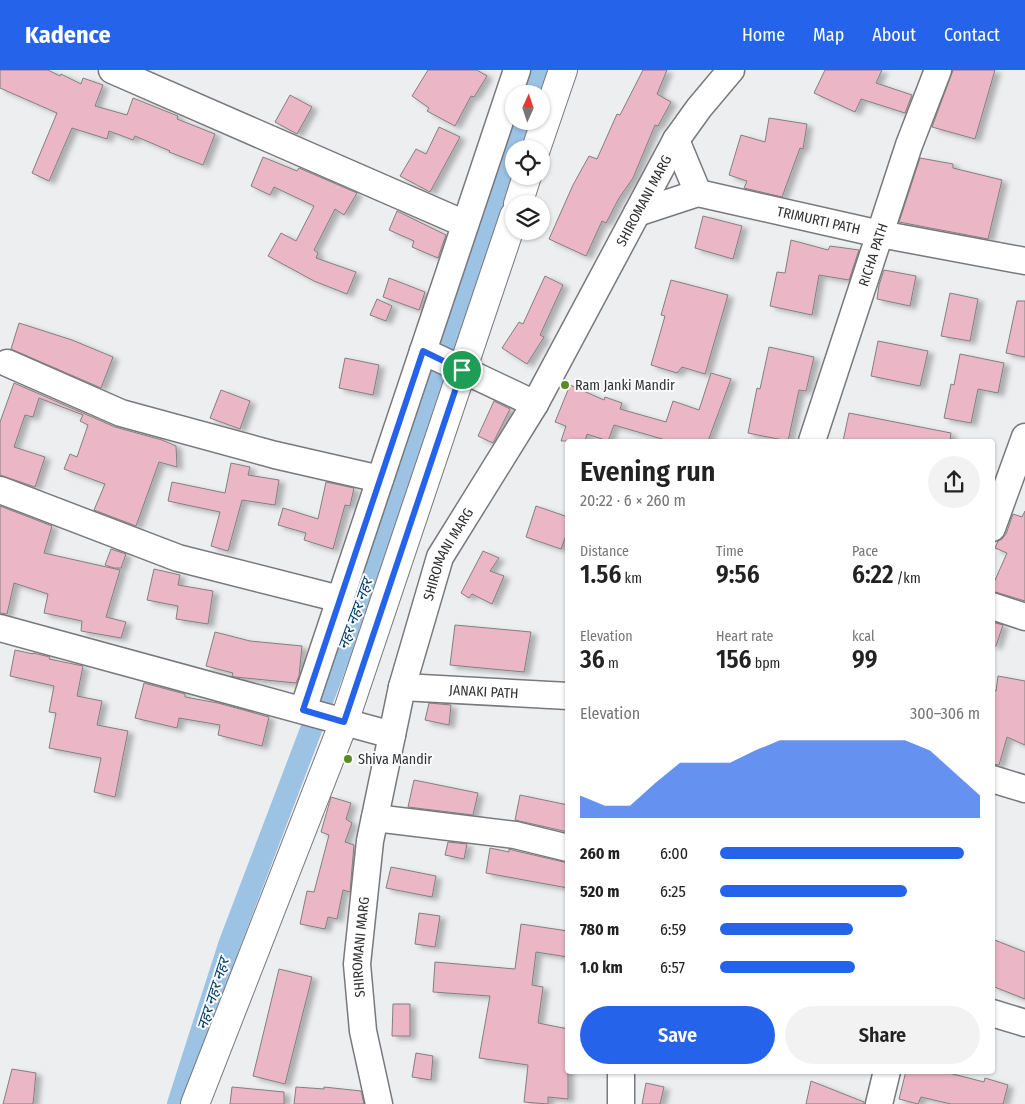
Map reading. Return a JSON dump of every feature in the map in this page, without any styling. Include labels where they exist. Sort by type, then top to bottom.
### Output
[{"type":"main road","points":[[539,140],[563,70]]},
{"type":"main road","points":[[195,1104],[320,716],[462,370],[506,240]]},
{"type":"street","points":[[112,70],[465,224]]},
{"type":"street","points":[[320,716],[340,599],[517,70]]},
{"type":"street","name":"SHIROMANI MARG","points":[[380,1104],[363,1031],[357,964],[370,841],[402,687],[440,557],[535,404],[676,140],[699,108],[731,70]]},
{"type":"street","name":"RICHA PATH","points":[[813,439],[908,145],[938,70]]},
{"type":"street","points":[[637,213],[698,193],[676,140]]},
{"type":"street","name":"TRIMURTI PATH","points":[[698,193],[880,234],[1025,261]]},
{"type":"street","points":[[423,351],[535,404]]},
{"type":"street","points":[[7,363],[120,413],[275,455],[380,479]]},
{"type":"street","points":[[995,524],[1015,496],[1025,437]]},
{"type":"street","points":[[0,490],[178,558],[340,599]]},
{"type":"street","points":[[995,607],[1025,617]]},
{"type":"street","points":[[0,628],[392,735]]},
{"type":"street","name":"JANAKI PATH","points":[[402,687],[565,696]]},
{"type":"street","points":[[995,780],[1025,789]]},
{"type":"street","points":[[375,818],[516,835],[565,847]]},
{"type":"street","points":[[995,1014],[1025,1023]]},
{"type":"street","points":[[621,1074],[621,1104]]},
{"type":"street","points":[[884,1102],[887,1074]]},
{"type":"building","points":[[0,70],[48,70],[81,84],[83,78],[103,85],[95,106],[127,115],[133,98],[178,116],[177,119],[215,134],[203,165],[135,136],[133,140],[109,131],[107,139],[72,128],[49,181],[32,173],[57,113],[0,88]]},
{"type":"building","points":[[428,70],[477,70],[487,76],[474,97],[471,96],[455,126],[427,111],[429,108],[412,96]]},
{"type":"building","points":[[643,70],[667,70],[657,94],[671,102],[658,126],[655,125],[633,178],[619,198],[606,223],[602,221],[586,256],[550,239],[550,237],[573,185],[589,156],[597,159],[617,114],[620,115]]},
{"type":"building","points":[[825,70],[882,70],[876,83],[912,95],[905,113],[861,99],[855,112],[814,93]]},
{"type":"building","points":[[953,70],[995,70],[975,139],[932,127]]},
{"type":"building","points":[[290,95],[312,107],[297,134],[275,122]]},
{"type":"building","points":[[769,118],[807,124],[803,149],[800,148],[782,197],[744,188],[747,181],[729,175],[741,135],[765,142]]},
{"type":"building","points":[[439,127],[460,137],[430,192],[400,176],[416,149],[426,154]]},
{"type":"building","points":[[263,157],[297,171],[299,168],[357,193],[344,215],[335,209],[314,250],[318,253],[316,258],[356,272],[347,294],[314,281],[268,256],[281,233],[296,241],[314,206],[274,187],[270,195],[251,186]]},
{"type":"building","points":[[920,158],[953,164],[953,168],[1002,180],[988,239],[899,222]]},
{"type":"building","points":[[397,211],[446,235],[438,258],[412,247],[414,241],[389,230]]},
{"type":"building","points":[[703,216],[742,226],[733,259],[695,248]]},
{"type":"building","points":[[791,240],[828,250],[830,246],[859,250],[849,280],[819,275],[812,315],[770,306],[777,272],[785,273]]},
{"type":"building","points":[[884,270],[916,276],[910,306],[877,299]]},
{"type":"building","points":[[545,276],[563,285],[540,335],[544,337],[527,364],[502,348],[519,322],[523,324]]},
{"type":"building","points":[[389,278],[425,292],[419,310],[383,297]]},
{"type":"building","points":[[671,280],[728,295],[705,374],[682,367],[677,373],[651,365],[665,316],[661,315]]},
{"type":"building","points":[[950,293],[978,299],[970,341],[941,336]]},
{"type":"building","points":[[377,299],[392,306],[386,321],[370,315]]},
{"type":"building","points":[[1017,301],[1025,301],[1025,357],[1006,353]]},
{"type":"building","points":[[19,323],[72,340],[113,357],[101,388],[11,349]]},
{"type":"building","points":[[878,341],[928,351],[920,386],[871,376]]},
{"type":"building","points":[[769,347],[814,357],[806,391],[799,390],[788,439],[778,439],[748,433],[757,388],[760,389]]},
{"type":"building","points":[[960,354],[1004,363],[998,393],[978,389],[971,423],[944,418],[951,384],[954,385]]},
{"type":"building","points":[[345,358],[379,365],[373,395],[339,388]]},
{"type":"building","points":[[711,373],[731,379],[709,439],[662,439],[614,425],[609,439],[602,439],[587,434],[586,439],[565,439],[565,441],[561,441],[566,426],[555,422],[570,385],[604,400],[605,397],[622,403],[620,409],[666,422],[673,401],[699,410]]},
{"type":"building","points":[[14,383],[115,427],[162,440],[176,446],[177,467],[159,462],[136,526],[94,510],[105,484],[64,469],[70,454],[77,457],[88,425],[80,421],[83,415],[39,398],[33,417],[25,415],[14,447],[45,457],[35,487],[0,475],[0,422]]},
{"type":"building","points":[[221,390],[250,401],[240,429],[210,418]]},
{"type":"building","points":[[494,401],[510,409],[493,443],[478,436]]},
{"type":"building","points":[[849,413],[951,433],[950,439],[843,439]]},
{"type":"building","points":[[231,463],[250,467],[248,475],[279,480],[275,505],[242,500],[228,551],[211,546],[220,512],[168,501],[172,482],[225,493]]},
{"type":"building","points":[[326,482],[354,488],[350,506],[345,505],[333,549],[304,540],[306,533],[278,525],[283,508],[318,519]]},
{"type":"building","points":[[0,506],[52,526],[44,553],[120,570],[106,617],[126,622],[121,638],[81,631],[82,621],[44,613],[48,594],[14,583],[7,614],[0,613]]},
{"type":"building","points":[[536,506],[565,516],[565,538],[561,549],[526,537]]},
{"type":"building","points":[[1025,511],[1025,601],[995,592],[995,580],[1007,553],[995,548],[998,541],[1006,534],[1013,514],[1022,517]]},
{"type":"building","points":[[111,549],[126,554],[121,568],[105,565]]},
{"type":"building","points":[[483,551],[499,558],[490,571],[504,576],[492,604],[472,594],[469,598],[461,593]]},
{"type":"building","points":[[154,569],[180,575],[178,585],[213,591],[208,624],[176,619],[178,606],[147,600]]},
{"type":"building","points":[[995,623],[1003,625],[995,646]]},
{"type":"building","points":[[455,625],[531,632],[524,672],[450,665]]},
{"type":"building","points":[[215,632],[250,641],[302,646],[299,676],[296,683],[235,677],[232,676],[233,673],[206,666]]},
{"type":"building","points":[[15,650],[83,666],[77,696],[102,701],[97,725],[128,731],[115,797],[94,792],[101,758],[49,748],[56,713],[49,712],[54,686],[10,676]]},
{"type":"building","points":[[998,676],[1025,681],[1025,745],[1007,737],[999,765],[995,764]]},
{"type":"building","points":[[144,683],[185,694],[185,697],[218,703],[269,717],[262,746],[218,735],[220,725],[179,718],[177,728],[135,718]]},
{"type":"building","points":[[429,703],[451,705],[449,725],[425,720]]},
{"type":"building","points":[[414,780],[478,793],[473,815],[408,807]]},
{"type":"building","points":[[520,795],[565,804],[565,831],[515,820]]},
{"type":"building","points":[[331,797],[351,803],[346,819],[352,823],[345,842],[354,845],[350,892],[343,890],[337,919],[328,917],[325,929],[300,924],[307,891],[314,892],[329,835],[321,832]]},
{"type":"building","points":[[448,842],[467,844],[464,859],[445,855]]},
{"type":"building","points":[[490,848],[509,852],[509,849],[565,862],[565,887],[486,873]]},
{"type":"building","points":[[391,867],[436,876],[432,897],[386,888]]},
{"type":"building","points":[[419,913],[440,916],[435,947],[415,944]]},
{"type":"building","points":[[521,924],[565,931],[565,957],[536,952],[532,985],[543,987],[538,1023],[565,1028],[565,1074],[568,1074],[568,1099],[548,1097],[548,1104],[524,1102],[528,1065],[479,1058],[490,996],[433,992],[435,962],[515,969]]},
{"type":"building","points":[[995,940],[1025,952],[1025,999],[995,987]]},
{"type":"building","points":[[279,969],[312,977],[285,1084],[253,1076]]},
{"type":"building","points":[[393,1004],[410,1004],[410,1036],[392,1036]]},
{"type":"building","points":[[416,1053],[433,1056],[431,1080],[412,1077]]},
{"type":"building","points":[[12,1069],[36,1073],[33,1104],[3,1104]]},
{"type":"building","points":[[905,1074],[953,1074],[984,1082],[985,1078],[1008,1085],[1003,1104],[951,1104],[921,1097],[918,1104],[899,1099]]},
{"type":"building","points":[[811,1081],[864,1102],[864,1104],[806,1104]]},
{"type":"building","points":[[646,1083],[664,1087],[660,1104],[642,1104]]},
{"type":"building","points":[[232,1087],[284,1092],[284,1104],[230,1104]]},
{"type":"building","points":[[296,1087],[324,1089],[324,1087],[361,1091],[364,1104],[294,1104]]},
{"type":"waterway","name":"नहर नहर नहर","points":[[534,85],[539,70]]},
{"type":"waterway","name":"नहर नहर नहर","points":[[178,1104],[229,945],[357,609],[519,130]]},
{"type":"place","name":"Ram Janki Mandir","points":[[565,385]]},
{"type":"place","name":"Shiva Mandir","points":[[348,759]]},
{"type":"route","points":[[423,351],[462,370],[344,722],[303,710],[423,351]]}]
